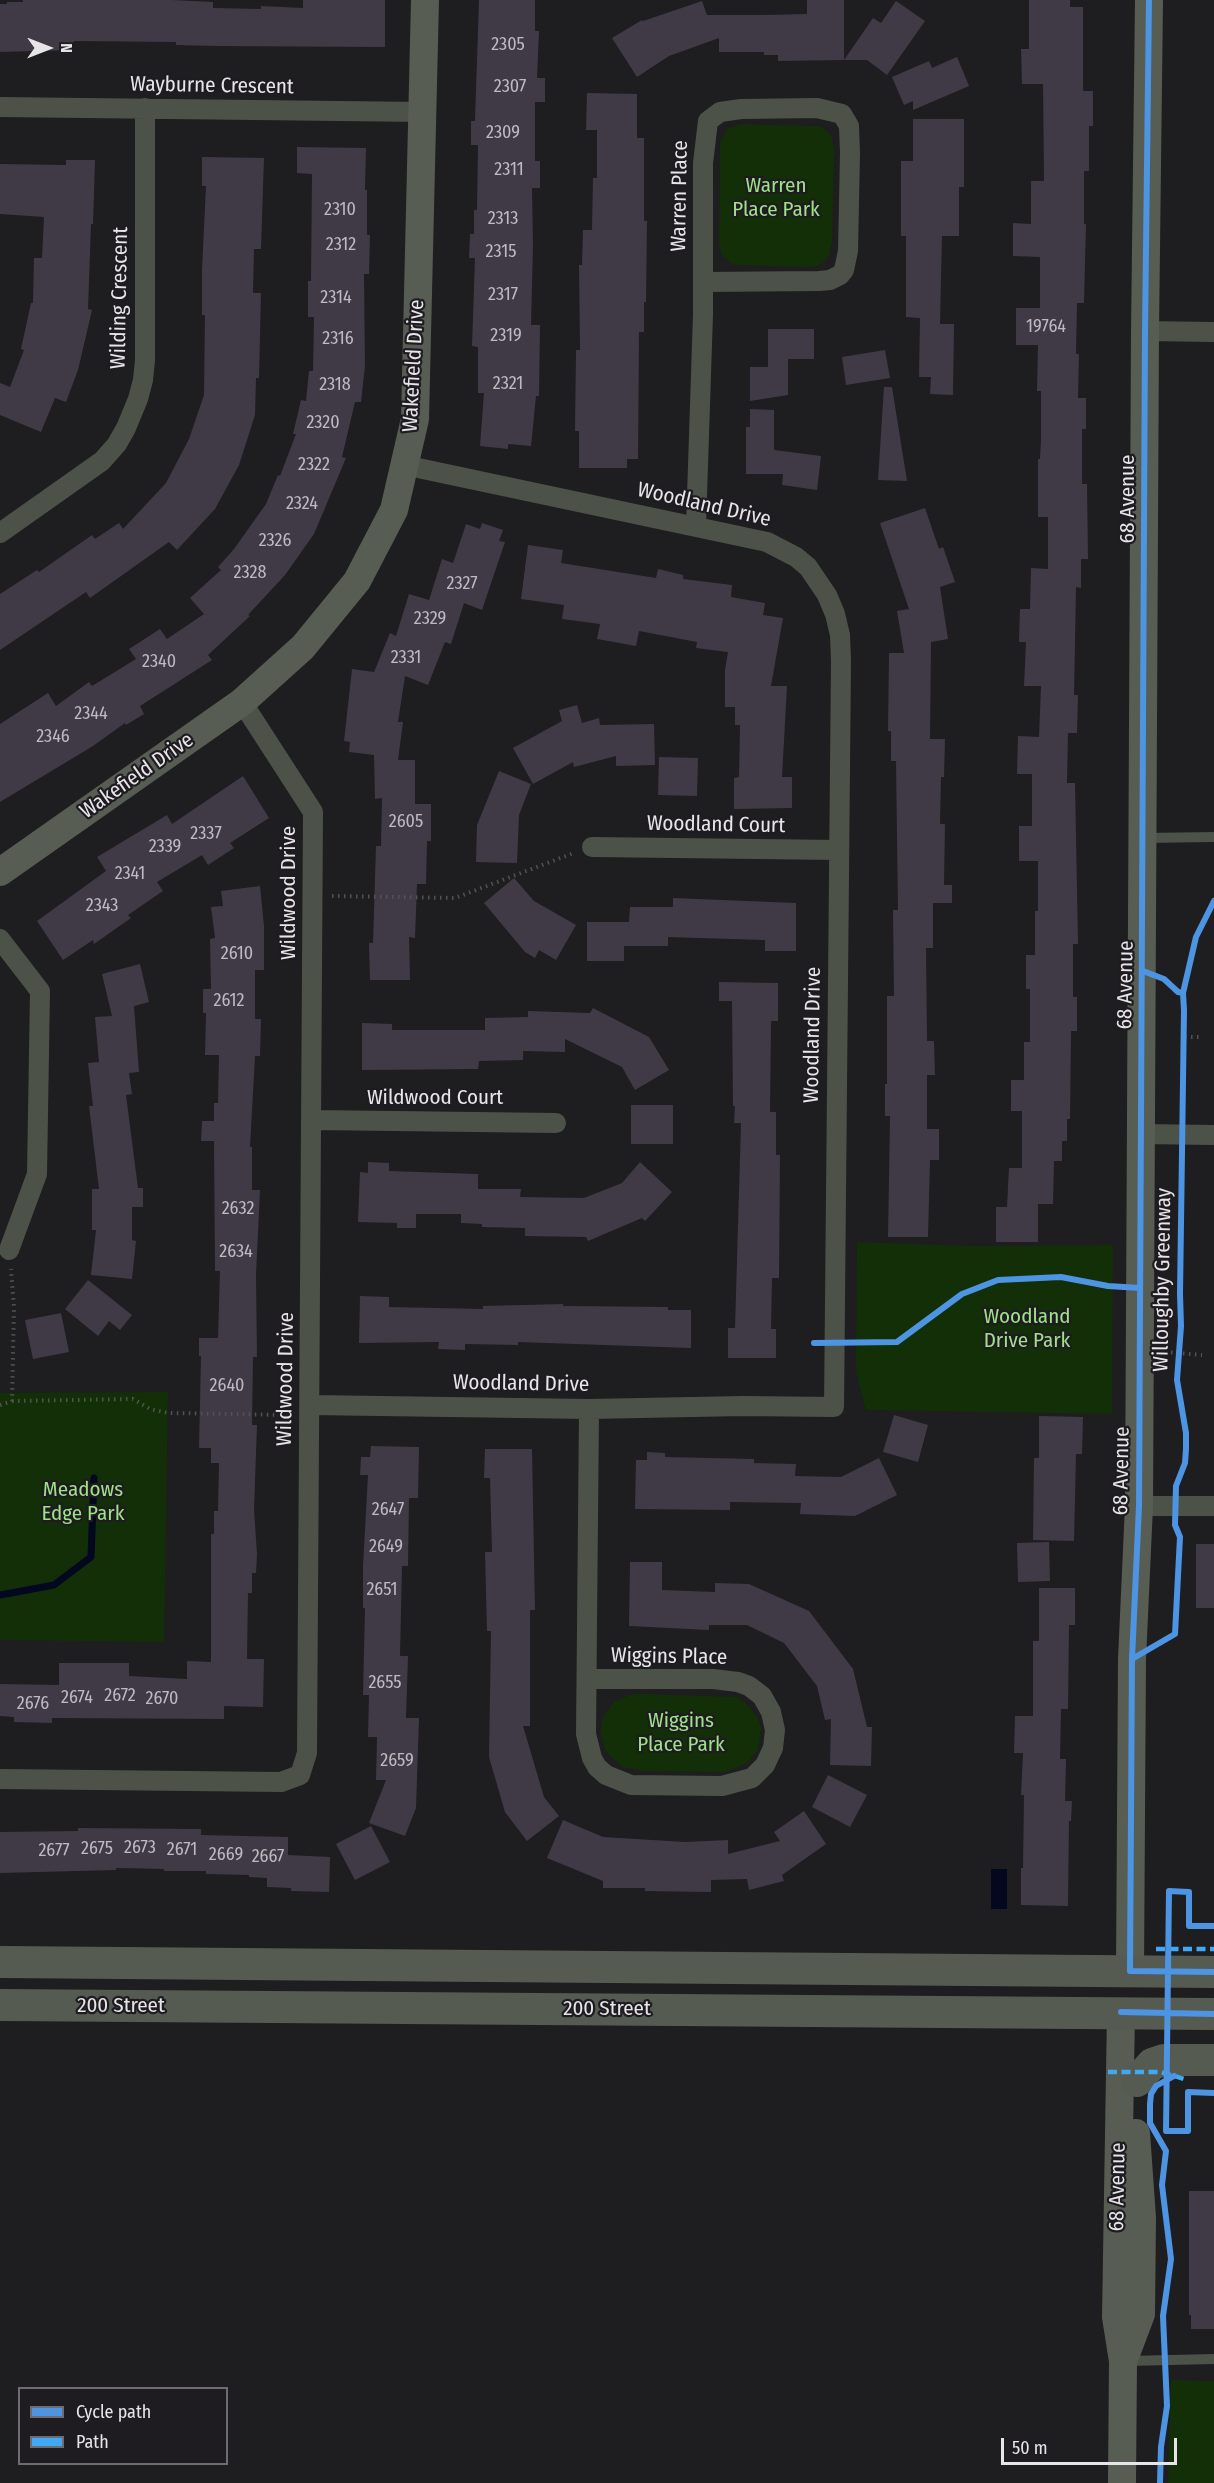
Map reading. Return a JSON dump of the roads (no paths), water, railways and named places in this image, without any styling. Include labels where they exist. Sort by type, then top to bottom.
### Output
[{"type":"main road","name":"200 Street","points":[[0,1962],[1214,1972]]},
{"type":"main road","name":"200 Street","points":[[0,2005],[1214,2014]]},
{"type":"main road","points":[[1137,2081],[1152,2064],[1164,2060],[1214,2060]]},
{"type":"street","name":"Wakefield Drive","points":[[0,872],[242,702],[303,647],[357,581],[394,510],[415,419],[425,0]]},
{"type":"street","name":"68 Avenue","points":[[1130,1971],[1132,1659],[1139,1506],[1145,331],[1149,0]]},
{"type":"street","name":"Wayburne Crescent","points":[[0,107],[424,112]]},
{"type":"street","name":"Wilding Crescent","points":[[0,533],[102,461],[117,444],[138,399],[146,360],[145,108]]},
{"type":"street","name":"Warren Place","points":[[696,526],[703,282],[704,138],[707,124],[711,117],[721,112],[741,109],[818,108],[842,114],[849,126],[850,153],[848,251],[844,270],[840,275],[836,278],[819,280],[703,282]]},
{"type":"street","points":[[1145,331],[1214,332]]},
{"type":"street","name":"Woodland Drive","points":[[310,1410],[834,1407],[841,661],[840,635],[831,605],[808,567],[781,548],[767,542],[405,465]]},
{"type":"street","name":"Wildwood Drive","points":[[0,1779],[281,1782],[300,1775],[307,1754],[313,1120],[313,812],[242,702]]},
{"type":"street","name":"Woodland Court","points":[[592,847],[839,850]]},
{"type":"street","points":[[0,939],[40,991],[37,1174],[9,1250]]},
{"type":"street","name":"Wildwood Court","points":[[313,1120],[556,1123]]},
{"type":"street","points":[[1140,1134],[1214,1135]]},
{"type":"street","name":"Wiggins Place","points":[[587,1679],[713,1679],[743,1684],[756,1690],[767,1703],[775,1730],[773,1748],[759,1772],[752,1778],[722,1786],[645,1786],[619,1782],[597,1767],[589,1750],[586,1734],[588,1409]]},
{"type":"street","points":[[1139,1506],[1214,1506]]},
{"type":"street","name":"68 Avenue","points":[[1121,2012],[1116,2317],[1123,2361],[1122,2483]]},
{"type":"street","name":"68 Avenue","points":[[1123,2361],[1141,2314],[1142,2218],[1136,2140],[1137,2081]]},
{"type":"lane","points":[[1143,838],[1214,837]]},
{"type":"lane","points":[[1123,2361],[1214,2359]]},
{"type":"water","points":[[991,1869],[1007,1869],[1007,1909],[991,1909]]},
{"type":"waterway","points":[[0,1595],[54,1585],[91,1557],[94,1478]]},
{"type":"park label","name":"Warren Place Park","points":[[776,198]]},
{"type":"park label","name":"Woodland Drive Park","points":[[1027,1329]]},
{"type":"park label","name":"Meadows Edge Park","points":[[83,1502]]},
{"type":"park label","name":"Wiggins Place Park","points":[[681,1733]]}]
